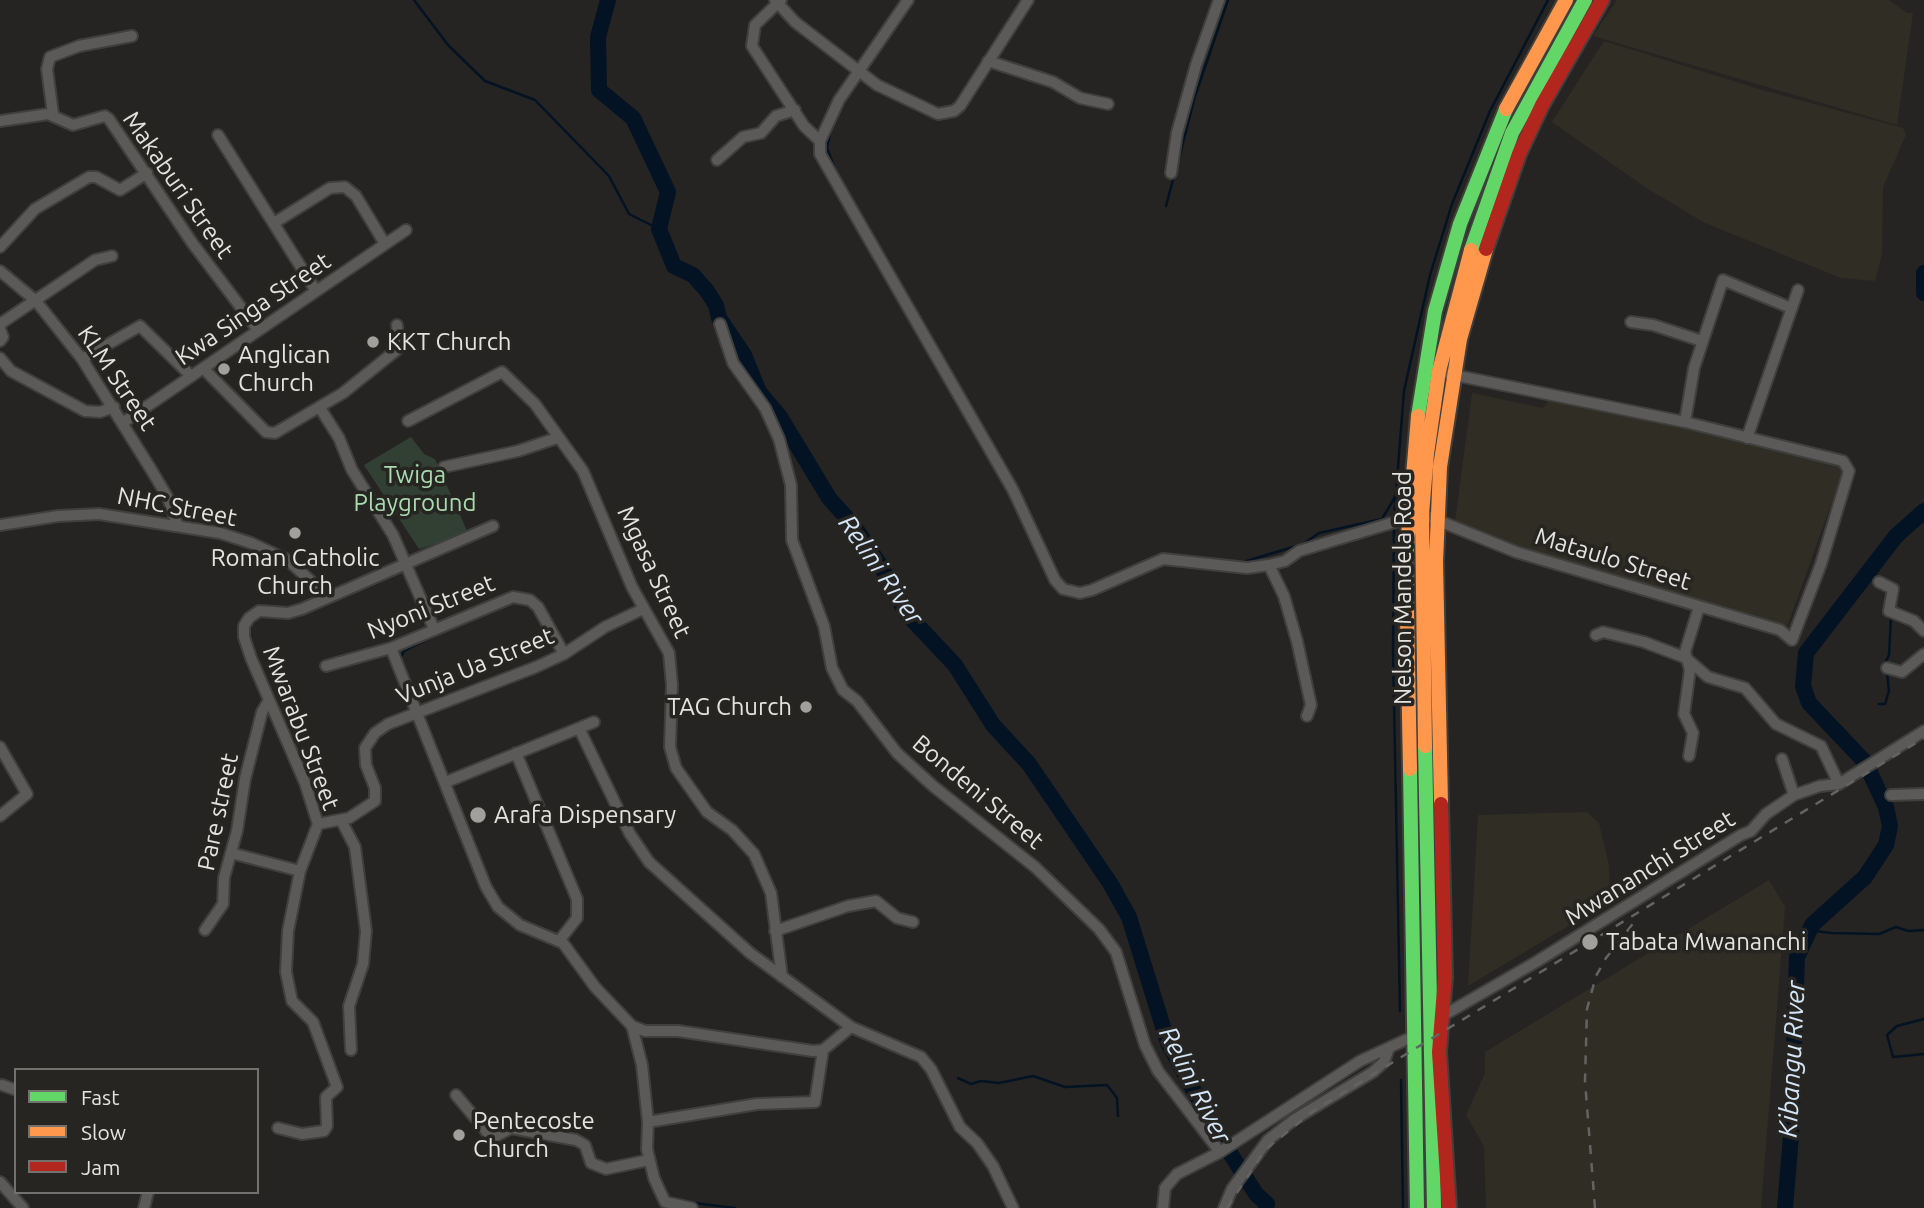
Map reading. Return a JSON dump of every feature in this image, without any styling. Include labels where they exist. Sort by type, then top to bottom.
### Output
[{"type":"main road","name":"Nelson Mandela Road","points":[[1434,1208],[1437,1018],[1412,452],[1425,363],[1460,224],[1499,123],[1566,0]]},
{"type":"main road","name":"Nelson Mandela Road","points":[[1417,1208],[1407,644],[1415,516],[1476,226],[1530,96],[1585,0]]},
{"type":"main road","points":[[1449,1208],[1437,1018],[1438,520],[1446,373],[1519,153],[1554,80],[1602,0]]},
{"type":"main road","points":[[1460,224],[1476,226]]},
{"type":"street","points":[[908,0],[861,72],[839,100],[820,141],[820,154],[1013,490],[1055,580],[1063,589],[1080,593],[1092,590],[1163,559],[1247,568],[1269,565],[1285,561],[1299,551],[1415,516]]},
{"type":"street","points":[[820,141],[804,126],[752,46],[755,25],[778,1],[795,22],[889,93],[929,110],[946,113],[960,106],[1028,0]]},
{"type":"street","points":[[1171,173],[1177,133],[1196,65],[1219,0]]},
{"type":"street","points":[[53,114],[47,69],[50,57],[79,46],[132,36]]},
{"type":"street","points":[[988,61],[1053,82],[1080,98],[1108,104]]},
{"type":"street","points":[[717,160],[743,137],[761,133],[776,116],[795,110]]},
{"type":"street","name":"Makaburi Street","points":[[0,121],[53,114],[73,125],[105,117],[109,119],[193,244],[258,330]]},
{"type":"street","points":[[218,135],[316,291]]},
{"type":"street","points":[[0,247],[35,209],[89,177],[96,177],[120,190],[147,173]]},
{"type":"street","points":[[274,223],[330,188],[345,187],[356,196],[385,244]]},
{"type":"street","name":"Kwa Singa Street","points":[[124,422],[406,230]]},
{"type":"street","points":[[0,324],[95,260],[112,256]]},
{"type":"street","name":"KLM Street","points":[[0,271],[36,301],[82,359],[124,422],[168,498],[177,524]]},
{"type":"street","points":[[1685,422],[1702,341],[1723,280],[1791,308]]},
{"type":"street","points":[[1446,373],[1580,398],[1747,438],[1798,290]]},
{"type":"street","points":[[1631,322],[1653,325],[1702,341]]},
{"type":"street","name":"Bondeni Street","points":[[720,324],[733,363],[765,408],[779,439],[791,485],[792,540],[824,626],[832,668],[843,690],[857,701],[897,753],[933,786],[1035,867],[1098,929],[1116,952],[1145,1045],[1158,1071],[1221,1150]]},
{"type":"street","points":[[204,368],[266,432],[284,429],[343,393],[399,348],[397,325]]},
{"type":"street","points":[[82,359],[140,326],[191,376]]},
{"type":"street","points":[[0,329],[3,337],[0,341]]},
{"type":"street","points":[[0,358],[11,371],[85,411],[100,412],[114,407]]},
{"type":"street","name":"Mgasa Street","points":[[408,421],[502,372],[535,404],[591,484],[643,609],[669,653],[672,685],[670,747],[676,768],[707,812],[732,830],[754,854],[771,893],[782,977]]},
{"type":"street","points":[[320,408],[339,438],[352,470],[393,535],[434,629]]},
{"type":"street","points":[[444,467],[518,451],[557,438]]},
{"type":"street","name":"Mataulo Street","points":[[1415,516],[1438,520],[1516,552],[1780,630],[1792,640],[1821,564],[1849,469],[1843,461],[1747,438]]},
{"type":"street","name":"NHC Street","points":[[0,525],[58,516],[99,514],[177,524],[251,543],[288,560],[328,597]]},
{"type":"street","name":"Mwarabu Street","points":[[278,1128],[302,1134],[323,1132],[327,1126],[327,1097],[337,1088],[313,1022],[292,1001],[286,972],[288,931],[300,871],[318,824],[305,783],[244,637],[246,621],[259,611],[288,613],[493,526]]},
{"type":"street","points":[[1269,565],[1284,596],[1297,641],[1311,705],[1307,716]]},
{"type":"street","points":[[1879,582],[1893,589],[1889,611],[1914,621],[1924,631]]},
{"type":"street","name":"Nyoni Street","points":[[326,666],[391,648],[497,603],[521,598],[538,607],[564,654]]},
{"type":"street","points":[[1689,756],[1693,733],[1684,714],[1690,670],[1686,659],[1686,646],[1699,607]]},
{"type":"street","name":"Vunja Ua Street","points":[[341,820],[365,808],[377,797],[366,765],[365,748],[375,733],[388,724],[418,715],[460,694],[511,678],[564,654],[605,627],[643,609]]},
{"type":"street","points":[[1596,635],[1603,632],[1644,642],[1686,659],[1708,677],[1745,688],[1776,724],[1821,746],[1844,781]]},
{"type":"street","points":[[391,648],[486,887],[498,907],[520,926],[559,941],[569,950],[595,987],[632,1026],[645,1031],[662,1029],[808,1051],[823,1050],[850,1027]]},
{"type":"street","points":[[1887,668],[1902,672],[1924,654]]},
{"type":"street","name":"Pare street","points":[[205,930],[222,907],[223,878],[257,728],[269,700]]},
{"type":"street","points":[[446,782],[594,722]]},
{"type":"street","points":[[579,728],[640,851],[750,953],[782,977],[850,1027],[913,1052],[925,1062],[960,1127],[977,1143],[993,1166],[1012,1208]]},
{"type":"street","name":"Mwananchi Street","points":[[1437,1018],[1751,831],[1766,814],[1794,795],[1844,781],[1924,731]]},
{"type":"street","points":[[0,747],[26,796],[0,816]]},
{"type":"street","points":[[516,753],[577,899],[577,918],[559,941]]},
{"type":"street","points":[[1782,759],[1794,795]]},
{"type":"street","points":[[1891,795],[1924,794]]},
{"type":"street","points":[[318,824],[341,820],[355,847],[366,931],[363,964],[349,1006],[351,1050]]},
{"type":"street","points":[[230,853],[300,871]]},
{"type":"street","points":[[775,931],[848,906],[876,901],[897,918],[913,922]]},
{"type":"street","points":[[632,1026],[642,1065],[649,1122],[649,1160],[663,1204],[692,1208]]},
{"type":"street","points":[[1163,1208],[1163,1197],[1171,1179],[1238,1140],[1360,1061],[1414,1036]]},
{"type":"street","points":[[1224,1208],[1232,1189],[1268,1140],[1295,1119],[1373,1072],[1384,1062],[1389,1048]]},
{"type":"street","points":[[649,1122],[757,1104],[816,1102],[823,1050]]},
{"type":"street","points":[[456,1095],[492,1138],[511,1128],[576,1140],[585,1145],[591,1163],[606,1169],[649,1160]]},
{"type":"street","points":[[0,1182],[23,1208]]},
{"type":"shaded area","points":[[1617,0],[1889,0],[1907,13],[1913,13],[1897,125],[1593,36]]},
{"type":"shaded area","points":[[1604,41],[1759,89],[1903,128],[1906,135],[1883,187],[1882,254],[1875,281],[1841,278],[1705,223],[1648,189],[1552,122]]},
{"type":"shaded area","points":[[1472,393],[1543,408],[1551,397],[1845,466],[1787,627],[1505,543],[1455,522]]},
{"type":"shaded area","points":[[1587,812],[1599,823],[1609,865],[1610,901],[1468,986],[1478,815]]},
{"type":"shaded area","points":[[1769,880],[1785,907],[1761,1208],[1486,1208],[1484,1147],[1466,1115],[1485,1073],[1485,1052]]},
{"type":"green space","name":"Twiga Playground","points":[[411,437],[424,454],[435,459],[468,533],[419,549],[364,465]]},
{"type":"waterway","points":[[414,0],[448,45],[485,81],[535,100],[609,176],[629,214],[659,229]]},
{"type":"waterway","name":"Relini River","points":[[608,0],[598,37],[599,90],[633,118],[668,192],[659,229],[674,266],[693,275],[707,291],[716,305],[719,318],[744,355],[759,392],[780,417],[829,498],[854,526],[882,568],[906,613],[955,665],[993,725],[1029,764],[1110,883],[1129,917],[1168,1043],[1213,1126],[1256,1194],[1267,1204],[1266,1208]]},
{"type":"waterway","points":[[1176,170],[1195,96],[1228,0]]},
{"type":"waterway","points":[[1394,518],[1404,391],[1430,275],[1452,204],[1490,111],[1548,0]]},
{"type":"waterway","points":[[831,128],[827,148],[836,172]]},
{"type":"waterway","points":[[1166,206],[1174,176]]},
{"type":"waterway","points":[[855,205],[913,305]]},
{"type":"waterway","name":"Kibangu River","points":[[1924,273],[1924,293]]},
{"type":"waterway","points":[[1240,563],[1303,544],[1319,533],[1382,519],[1395,497]]},
{"type":"waterway","name":"Kibangu River","points":[[1785,1208],[1791,1136],[1797,957],[1812,925],[1865,877],[1886,845],[1890,826],[1886,807],[1865,762],[1809,703],[1803,686],[1806,653],[1896,536],[1924,511]]},
{"type":"waterway","points":[[1394,525],[1393,650],[1400,1011]]},
{"type":"waterway","points":[[1036,528],[1044,544]]},
{"type":"waterway","points":[[1884,665],[1889,655],[1891,617]]},
{"type":"waterway","points":[[400,659],[404,651],[434,636]]},
{"type":"waterway","points":[[1879,704],[1885,704],[1889,691],[1887,673]]},
{"type":"waterway","points":[[458,803],[479,855]]},
{"type":"waterway","points":[[1812,925],[1815,931],[1831,933],[1879,934],[1896,927],[1908,931],[1924,930]]},
{"type":"waterway","points":[[1924,1019],[1897,1026],[1887,1035],[1893,1057],[1924,1054]]},
{"type":"waterway","points":[[958,1078],[971,1084],[981,1081],[999,1083],[1033,1076],[1065,1087],[1107,1085],[1117,1098],[1118,1116]]},
{"type":"waterway","points":[[1401,1080],[1403,1208]]},
{"type":"waterway","points":[[694,1203],[735,1208]]},
{"type":"railway","points":[[1227,1208],[1265,1150],[1313,1111],[1924,738]]},
{"type":"railway","points":[[1595,1208],[1585,1081],[1587,1009],[1596,976],[1606,958],[1635,921]]},
{"type":"traffic: fast","points":[[1471,250],[1512,133],[1585,0]]},
{"type":"traffic: fast","points":[[1418,416],[1435,311],[1460,224],[1506,109]]},
{"type":"traffic: fast","points":[[1425,746],[1434,1208]]},
{"type":"traffic: fast","points":[[1410,769],[1417,1208]]},
{"type":"traffic: slow","points":[[1506,109],[1566,0]]},
{"type":"traffic: slow","points":[[1441,804],[1436,562],[1440,467],[1460,339],[1486,249]]},
{"type":"traffic: slow","points":[[1425,746],[1422,514],[1427,454],[1439,371],[1471,250]]},
{"type":"traffic: slow","points":[[1410,769],[1406,559],[1418,416]]},
{"type":"traffic: jam","points":[[1486,249],[1519,154],[1542,105],[1602,0]]},
{"type":"traffic: jam","points":[[1441,804],[1445,977],[1439,1052],[1449,1208]]},
{"type":"place","name":"KKT Church","points":[[373,342]]},
{"type":"place","name":"Anglican Church","points":[[224,369]]},
{"type":"place","name":"Roman Catholic Church","points":[[295,533]]},
{"type":"place","name":"TAG Church","points":[[806,707]]},
{"type":"place","name":"Arafa Dispensary","points":[[478,815]]},
{"type":"place","name":"Tabata Mwananchi","points":[[1590,942]]},
{"type":"place","name":"Pentecoste Church","points":[[459,1135]]}]
